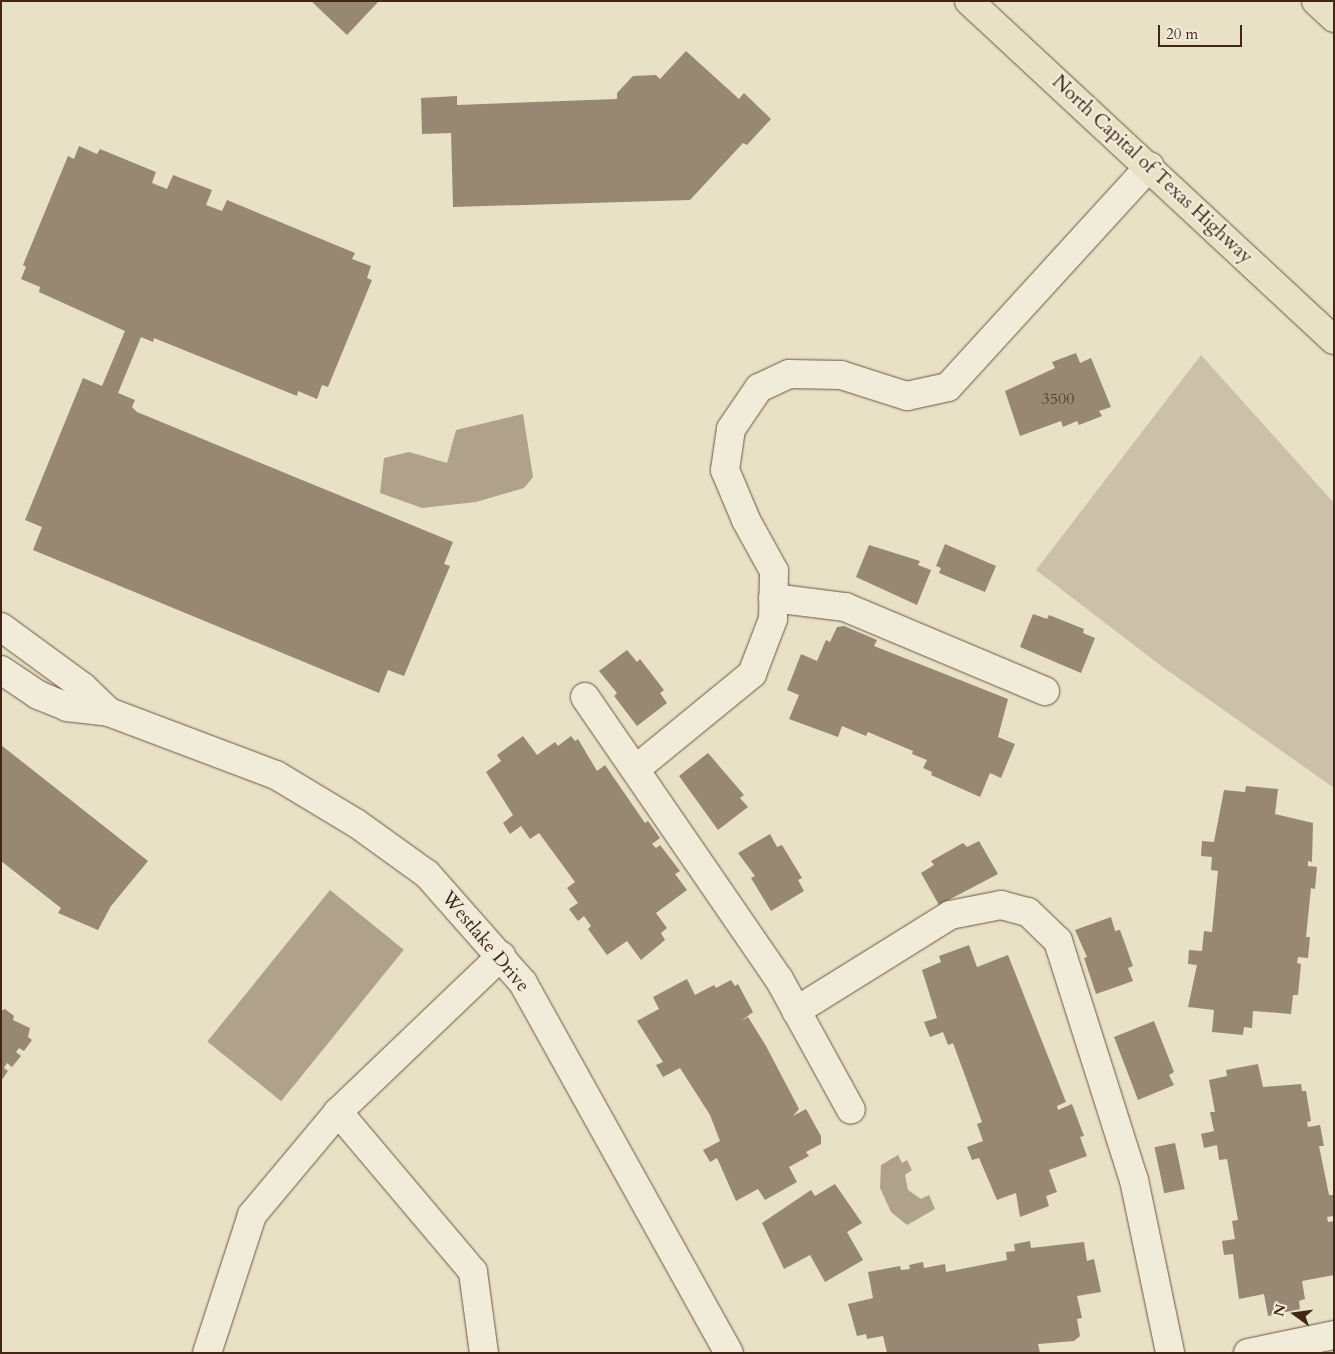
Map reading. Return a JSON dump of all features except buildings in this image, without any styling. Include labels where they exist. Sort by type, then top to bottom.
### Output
[{"type":"highway","name":"North Capital of Texas Highway","points":[[969,1],[1150,166],[1334,340]]},
{"type":"highway","points":[[1316,1],[1334,18]]},
{"type":"street","points":[[637,768],[752,674],[773,619],[774,571],[746,520],[726,470],[731,429],[759,388],[789,374],[841,375],[907,396],[948,387],[1150,166]]},
{"type":"street","points":[[773,598],[845,607],[1045,691]]},
{"type":"street","name":"Westlake Drive","points":[[1,627],[84,687],[109,712]]},
{"type":"street","name":"Westlake Drive","points":[[1,670],[38,695],[67,707],[109,712],[276,775],[356,823],[427,874],[523,983],[581,1082],[729,1353]]},
{"type":"street","points":[[584,697],[637,768],[796,1011],[851,1110]]},
{"type":"street","points":[[796,1011],[950,916],[1001,905],[1028,912],[1058,941],[1061,950],[1134,1180],[1170,1353]]},
{"type":"street","points":[[207,1353],[252,1215],[338,1112],[501,956]]},
{"type":"street","points":[[338,1112],[473,1272],[484,1353]]},
{"type":"street","points":[[1248,1353],[1334,1335]]},
{"type":"shaded area","points":[[1201,355],[1334,503],[1334,788],[1160,665],[1036,570]]},
{"type":"shaded area","points":[[523,414],[533,477],[524,488],[476,502],[422,508],[380,493],[384,458],[409,452],[447,463],[456,430]]},
{"type":"shaded area","points":[[330,890],[404,950],[281,1101],[207,1042]]},
{"type":"shaded area","points":[[898,1155],[902,1163],[907,1160],[912,1170],[905,1175],[908,1190],[921,1199],[929,1195],[935,1209],[907,1225],[891,1212],[880,1188],[881,1165]]}]
